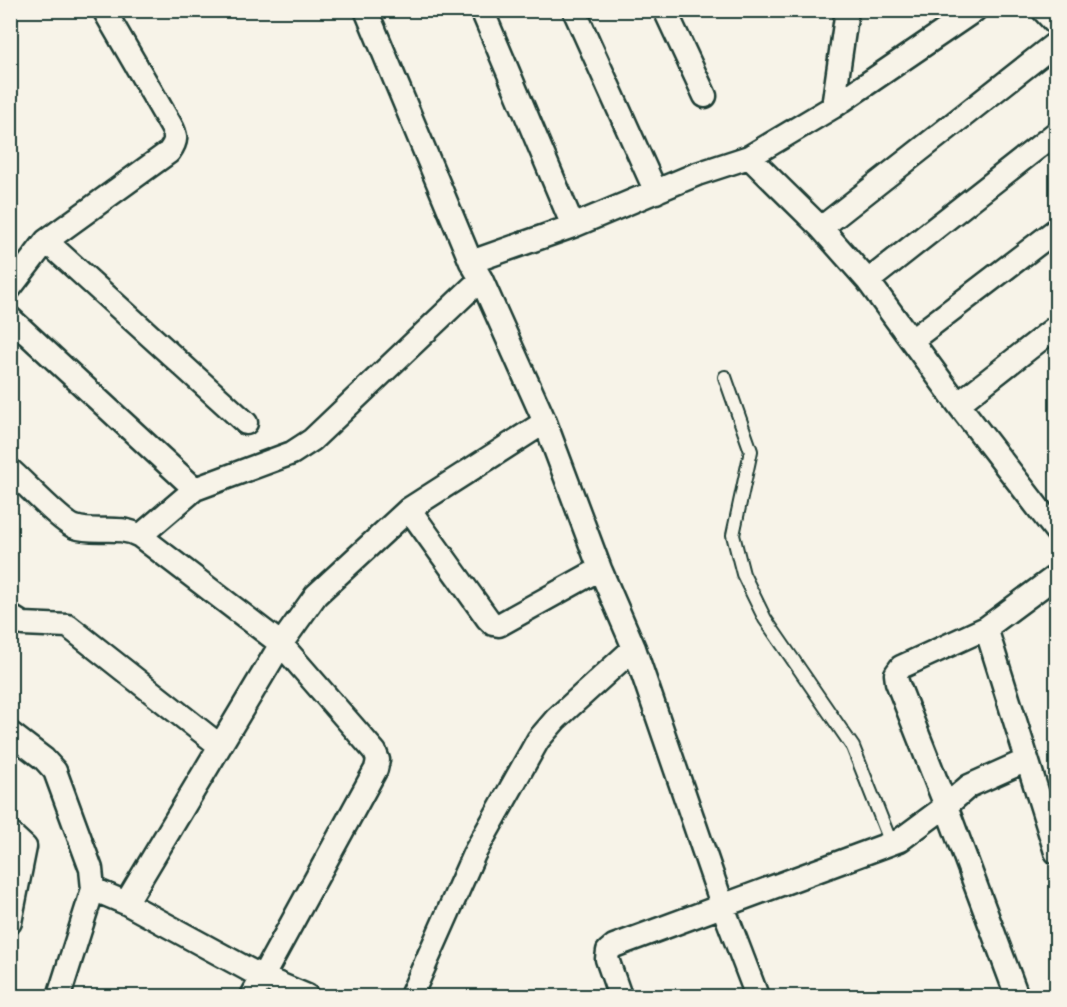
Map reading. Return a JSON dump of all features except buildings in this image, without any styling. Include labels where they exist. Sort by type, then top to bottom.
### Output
[{"type":"street","points":[[10,288],[46,241],[169,152],[176,142],[176,134],[104,10]]},
{"type":"street","points":[[366,10],[476,270],[545,422],[600,569],[634,648],[723,907],[757,996]]},
{"type":"street","points":[[482,10],[573,226]]},
{"type":"street","points":[[665,10],[705,96]]},
{"type":"street","points":[[833,107],[847,10]]},
{"type":"street","points":[[140,536],[195,489],[292,453],[312,440],[476,270],[573,226],[698,174],[749,157],[833,107],[975,10]]},
{"type":"street","points":[[1043,10],[1056,24]]},
{"type":"street","points":[[580,12],[656,192]]},
{"type":"street","points":[[821,228],[1056,43]]},
{"type":"street","points":[[868,281],[1056,133]]},
{"type":"street","points":[[749,157],[821,228],[868,281],[958,404],[1056,528]]},
{"type":"street","points":[[912,340],[1056,230]]},
{"type":"street","points":[[46,241],[246,423]]},
{"type":"street","points":[[10,318],[195,489]]},
{"type":"street","points":[[958,404],[1056,327]]},
{"type":"street","points":[[126,903],[281,644],[316,595],[409,509],[545,422]]},
{"type":"street","points":[[10,470],[69,524],[85,528],[132,531],[140,536],[281,644],[375,752],[378,760],[376,769],[257,987]]},
{"type":"street","points":[[409,509],[493,624],[499,625],[600,569]]},
{"type":"street","points":[[1017,996],[897,682],[896,674],[901,667],[986,628],[1056,576]]},
{"type":"street","points":[[10,616],[23,624],[68,626],[220,746]]},
{"type":"street","points":[[986,628],[1054,836]]},
{"type":"street","points":[[411,996],[474,854],[538,740],[556,719],[634,648]]},
{"type":"street","points":[[10,733],[44,759],[55,771],[91,869],[93,890],[59,996]]},
{"type":"street","points":[[620,996],[607,959],[608,951],[614,946],[905,837],[969,786],[1028,760]]},
{"type":"street","points":[[10,833],[25,847],[10,922]]},
{"type":"street","points":[[93,890],[126,903],[257,987],[307,996]]},
{"type":"lane","points":[[725,377],[751,451],[734,535],[743,574],[765,619],[852,747],[891,843]]}]
